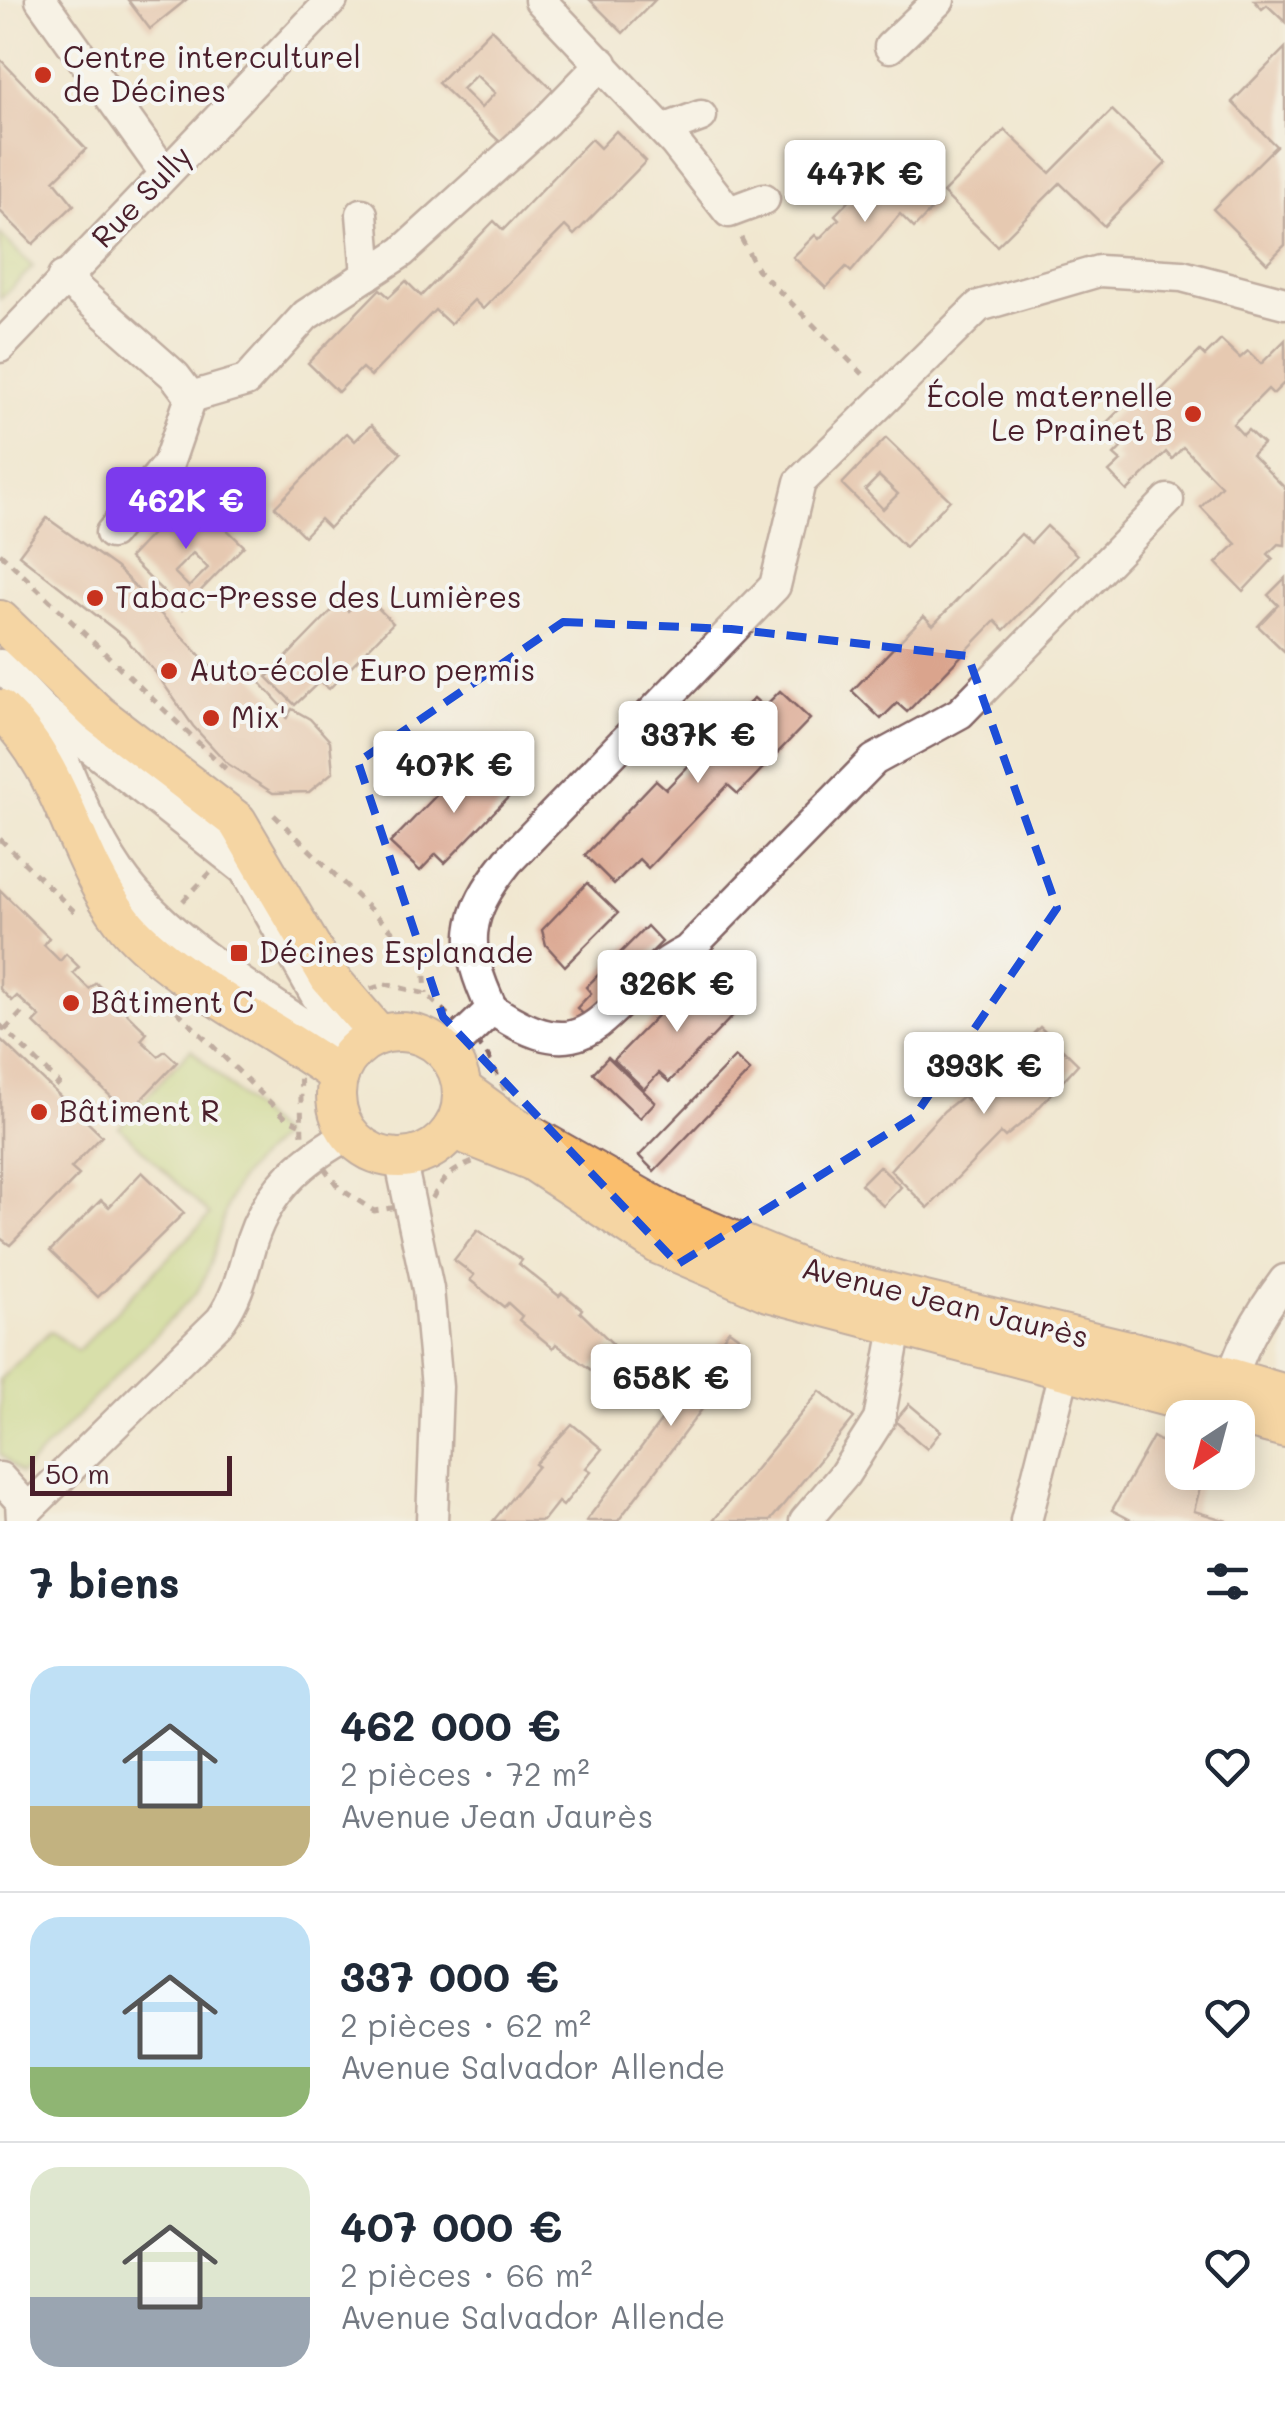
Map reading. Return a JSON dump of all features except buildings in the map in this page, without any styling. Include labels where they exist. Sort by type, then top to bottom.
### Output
[{"type":"main road","points":[[0,620],[98,714],[220,806],[249,834],[329,977],[352,1004],[356,1056],[337,1106],[350,1134],[372,1152],[400,1158],[430,1150],[452,1129],[462,1089],[446,1052],[415,1034],[356,1056],[176,967],[124,922],[108,898],[37,749],[0,709]]},
{"type":"main road","name":"Avenue Jean Jaurès","points":[[462,1089],[506,1121],[670,1214],[817,1275],[1227,1394],[1285,1428]]},
{"type":"main road","name":"Avenue Jean Jaurès","points":[[452,1129],[532,1161],[659,1245],[768,1292],[896,1328],[1065,1368],[1227,1394],[1285,1394]]},
{"type":"street","points":[[41,0],[165,173]]},
{"type":"street","name":"Rue Sully","points":[[0,347],[332,0]]},
{"type":"street","points":[[540,0],[663,130],[729,212],[764,199]]},
{"type":"street","points":[[890,47],[939,0]]},
{"type":"street","points":[[191,397],[246,381],[306,315],[402,252],[545,122],[602,62]]},
{"type":"street","points":[[663,130],[701,116]]},
{"type":"street","points":[[362,214],[367,275]]},
{"type":"street","points":[[1168,500],[960,712],[874,760],[688,951],[655,967],[585,1034],[555,1040],[522,1029],[492,1009],[472,967],[470,928],[483,892],[508,860],[774,586],[800,482],[979,306],[1099,271],[1182,276],[1285,302]]},
{"type":"street","points":[[63,277],[175,376],[191,397]]},
{"type":"street","name":"Rue Sully","points":[[0,327],[35,307]]},
{"type":"street","points":[[111,534],[168,464],[191,397]]},
{"type":"street","points":[[0,665],[43,710],[249,834],[256,885],[356,1056]]},
{"type":"street","points":[[43,710],[108,855],[136,894],[164,920],[356,1056]]},
{"type":"street","points":[[446,1052],[492,1009]]},
{"type":"street","points":[[0,1478],[14,1489],[22,1518],[221,1320],[238,1294],[268,1199],[313,1153],[350,1134]]},
{"type":"street","points":[[400,1158],[428,1289],[438,1387],[432,1521]]},
{"type":"street","points":[[1227,1394],[1256,1320],[1285,1280]]},
{"type":"street","name":"Avenue Jean Jaurès","points":[[805,1521],[844,1475],[879,1420],[896,1328]]},
{"type":"street","name":"Avenue Jean Jaurès","points":[[1026,1521],[1065,1368]]},
{"type":"path","points":[[729,212],[757,269],[886,397]]},
{"type":"path","points":[[164,920],[249,834]]},
{"type":"path","points":[[352,1004],[362,992],[385,984],[426,994],[447,1014]]},
{"type":"path","points":[[28,1006],[3,1028],[59,1082],[53,1089]]},
{"type":"path","points":[[300,1062],[302,1138]]},
{"type":"path","points":[[431,1201],[443,1177],[460,1164],[490,1154]]},
{"type":"path","points":[[320,1164],[339,1188],[374,1211]]},
{"type":"highlighted area","points":[[563,622],[731,629],[968,656],[1057,908],[914,1117],[678,1264],[443,1017],[358,762]]},
{"type":"green space","points":[[0,234],[33,267],[0,299]]},
{"type":"green space","points":[[191,1049],[281,1136],[249,1167],[234,1189],[197,1292],[21,1474],[0,1454],[0,1379],[50,1331],[77,1351],[210,1215],[119,1127]]},
{"type":"place","name":"Centre interculturel de Décines","points":[[43,75]]},
{"type":"place","name":"École maternelle Le Prainet B","points":[[1193,414]]},
{"type":"place","name":"Tabac-Presse des Lumières","points":[[95,598]]},
{"type":"place","name":"Auto-école Euro permis","points":[[169,671]]},
{"type":"place","name":"Mix'","points":[[211,718]]},
{"type":"place","name":"Décines Esplanade","points":[[239,953]]},
{"type":"place","name":"Bâtiment C","points":[[71,1003]]},
{"type":"place","name":"Bâtiment R","points":[[39,1112]]}]
